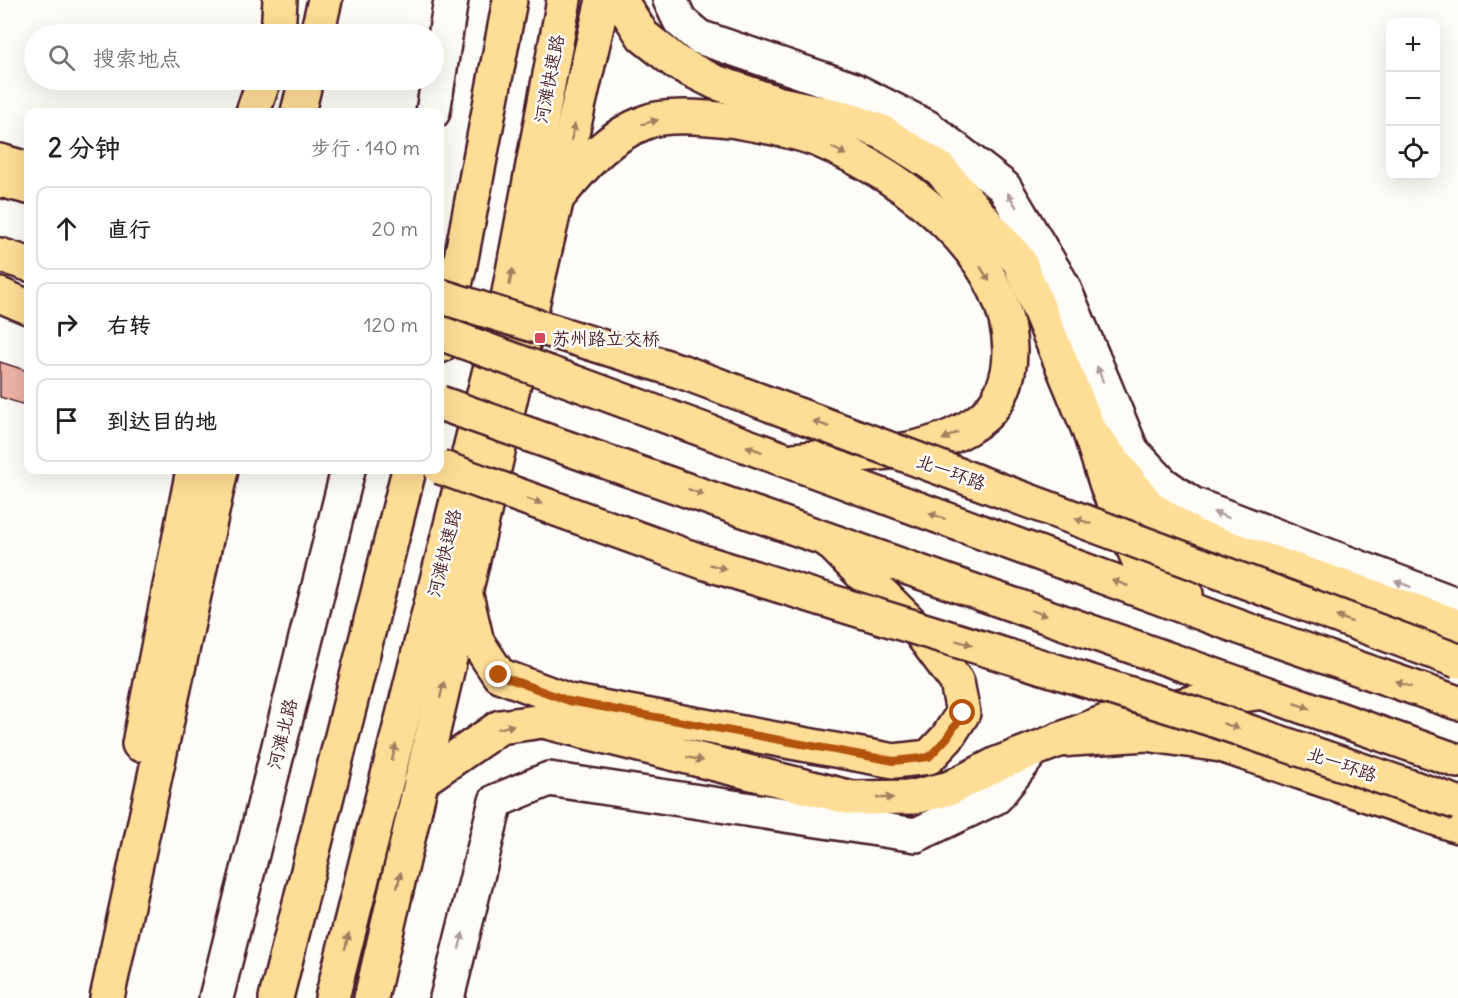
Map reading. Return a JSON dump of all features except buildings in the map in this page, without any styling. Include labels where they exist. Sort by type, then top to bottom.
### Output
[{"type":"main road","points":[[279,24],[280,0]]},
{"type":"main road","points":[[319,24],[325,0]]},
{"type":"main road","points":[[444,330],[460,264],[510,0]]},
{"type":"main road","name":"河滩快速路","points":[[332,998],[508,298],[564,0]]},
{"type":"main road","points":[[371,998],[603,0]]},
{"type":"main road","points":[[620,0],[644,36],[677,63],[726,86],[777,103],[845,118],[882,132],[940,169],[1019,261],[1089,430],[1108,489],[1139,561],[1169,585],[1242,628]]},
{"type":"main road","points":[[254,108],[261,90]]},
{"type":"main road","points":[[299,108],[304,90]]},
{"type":"main road","points":[[558,197],[602,146],[647,121],[703,116],[764,126],[822,142],[901,184],[952,227],[989,278],[1010,331],[1010,366],[998,404],[974,424],[928,446],[788,461]]},
{"type":"main road","points":[[0,161],[24,168]]},
{"type":"main road","points":[[0,180],[24,186]]},
{"type":"main road","points":[[0,255],[24,263]]},
{"type":"main road","points":[[0,295],[24,305]]},
{"type":"main road","name":"北一环路","points":[[444,297],[683,372],[1458,661]]},
{"type":"main road","points":[[444,335],[1242,628],[1458,703]]},
{"type":"main road","points":[[444,405],[1458,761]]},
{"type":"main road","points":[[1089,430],[1156,495],[1194,536],[1458,626]]},
{"type":"main road","name":"北一环路","points":[[444,468],[703,562],[1208,718],[1458,803]]},
{"type":"main road","points":[[88,998],[192,474]]},
{"type":"main road","points":[[107,998],[220,474]]},
{"type":"main road","points":[[276,998],[407,474]]},
{"type":"main road","points":[[465,591],[477,642],[499,675],[569,701],[894,761],[929,757],[947,738],[963,713],[957,682],[919,631],[827,539]]},
{"type":"main road","points":[[422,781],[500,727],[543,721],[852,798],[914,797],[950,788],[1045,745],[1105,722],[1205,700],[1263,692]]},
{"type":"main road","points":[[1045,745],[1146,734],[1221,745],[1458,826]]},
{"type":"street","points":[[444,44],[451,0]]},
{"type":"street","points":[[670,0],[680,21],[699,37],[852,89],[927,126],[1004,187],[1063,286],[1132,451],[1156,495],[1192,504],[1458,605]]},
{"type":"street","points":[[434,108],[437,90]]},
{"type":"street","name":"河滩北路","points":[[216,998],[347,474]]},
{"type":"street","points":[[447,998],[496,801],[549,779],[916,834],[996,798],[1045,745]]},
{"type":"place","name":"苏州路立交桥","points":[[540,338]]},
{"type":"route","points":[[499,675],[569,701],[699,723],[801,746],[894,761],[929,757],[947,738],[963,713]]}]
